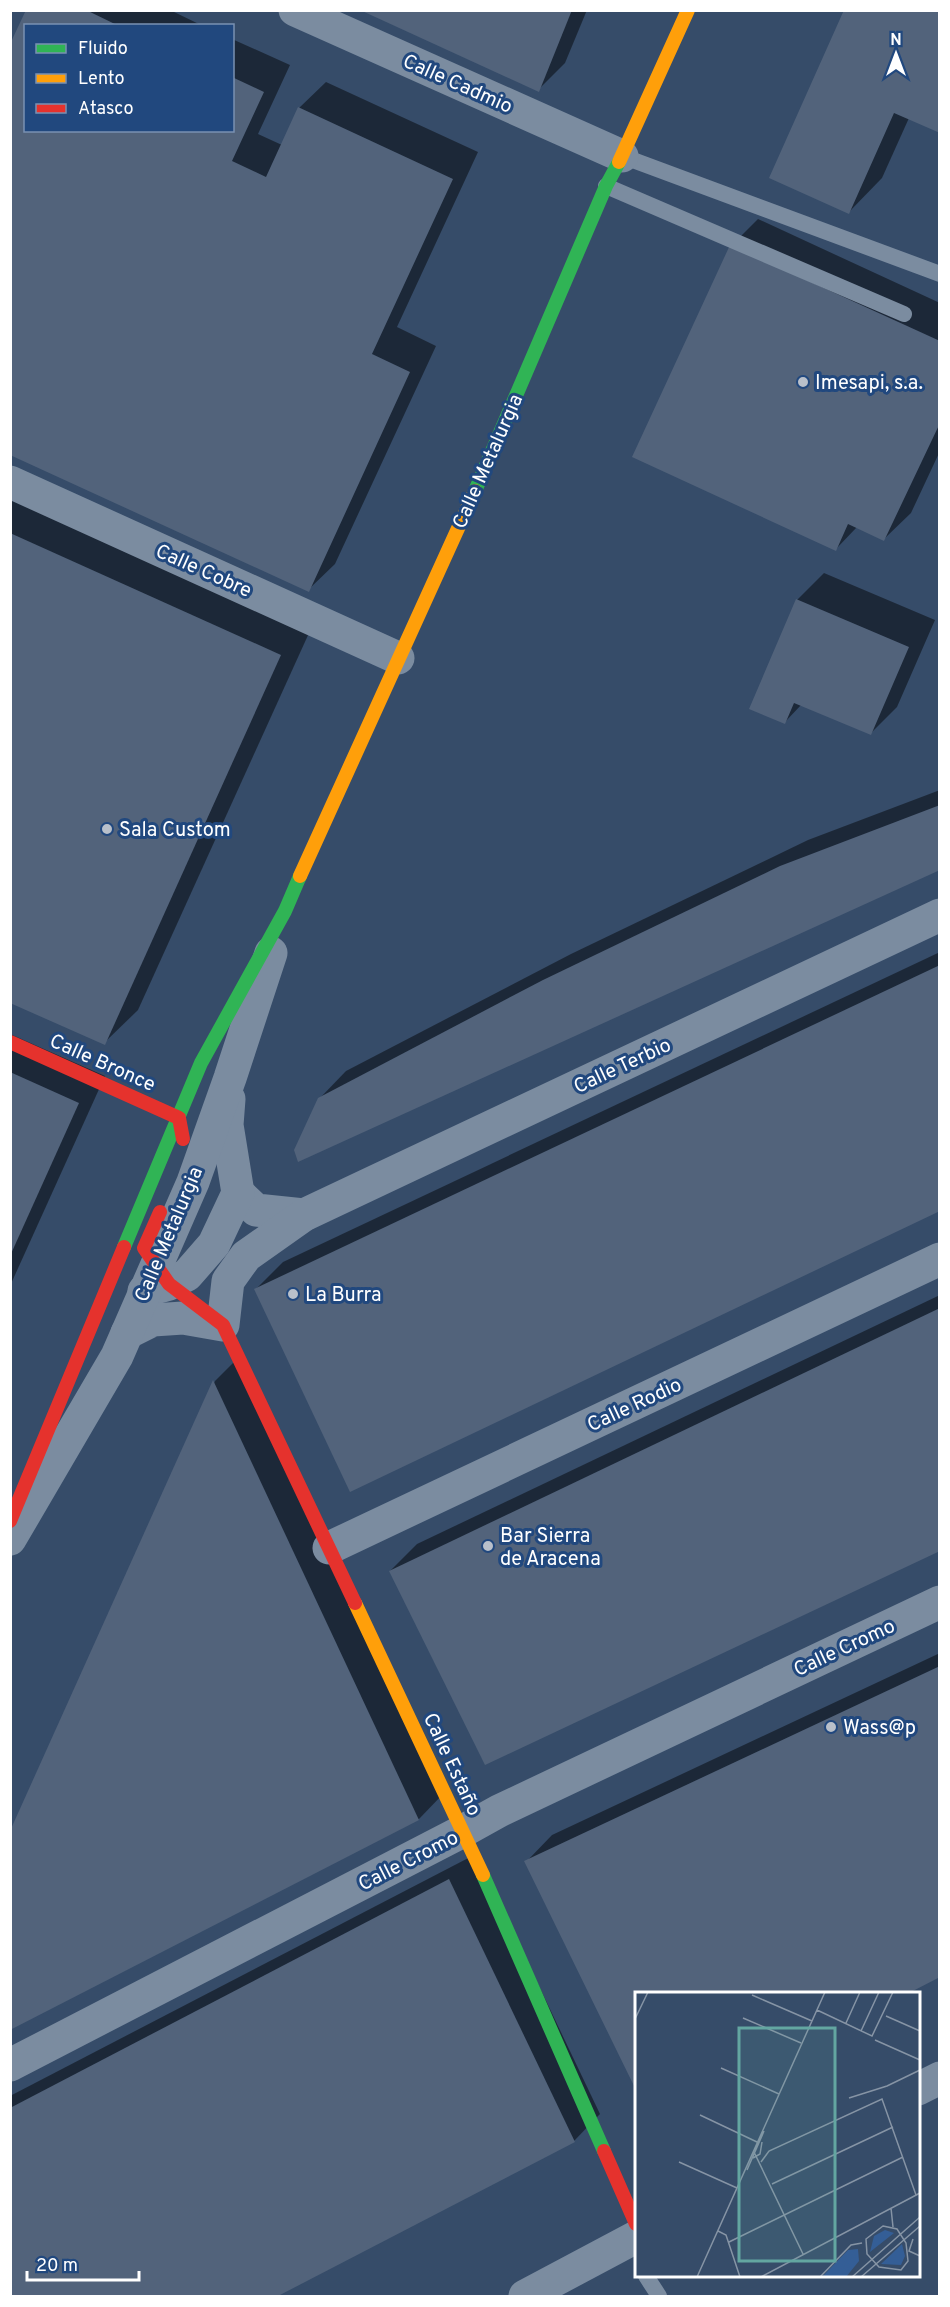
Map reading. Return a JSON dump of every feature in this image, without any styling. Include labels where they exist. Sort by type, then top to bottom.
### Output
[{"type":"street","name":"Calle Cadmio","points":[[295,10],[622,156]]},
{"type":"street","name":"Calle Metalurgia","points":[[10,1521],[201,1063],[285,911],[469,504],[606,186],[622,156],[688,10]]},
{"type":"street","name":"Calle Cobre","points":[[10,482],[398,658]]},
{"type":"street","name":"Calle Metalurgia","points":[[10,1539],[117,1356],[156,1280],[230,1078],[285,911]]},
{"type":"street","name":"Calle Terbio","points":[[224,1325],[228,1281],[246,1256],[304,1215],[939,915]]},
{"type":"street","name":"Calle Bronce","points":[[10,1042],[179,1118]]},
{"type":"street","points":[[156,1280],[187,1275],[214,1244],[238,1193],[227,1125],[230,1078]]},
{"type":"street","points":[[179,1118],[186,1152]]},
{"type":"street","points":[[238,1193],[256,1210],[304,1215]]},
{"type":"street","points":[[167,1195],[144,1248],[156,1280],[224,1325]]},
{"type":"street","name":"Calle Rodio","points":[[329,1548],[939,1259]]},
{"type":"street","points":[[127,1333],[153,1320],[183,1318],[224,1325]]},
{"type":"street","name":"Calle Estaño","points":[[224,1325],[463,1831],[634,2241]]},
{"type":"street","name":"Calle Cromo","points":[[10,2065],[499,1811],[939,1602]]},
{"type":"street","points":[[920,2088],[939,2078]]},
{"type":"street","points":[[525,2296],[634,2241]]},
{"type":"lane","points":[[622,156],[939,274]]},
{"type":"lane","points":[[606,186],[904,314]]},
{"type":"lane","points":[[647,2277],[659,2296]]},
{"type":"building","points":[[26,10],[86,10],[115,24],[24,24],[24,132],[234,132],[234,78],[264,92],[232,161],[266,177],[298,107],[453,179],[372,354],[410,372],[309,592],[10,455],[10,44]]},
{"type":"building","points":[[360,10],[572,10],[539,92]]},
{"type":"building","points":[[844,10],[940,10],[940,133],[894,113],[849,214],[769,178]]},
{"type":"building","name":"Imesapi, s.a.","points":[[730,245],[940,341],[940,423],[884,541],[848,524],[836,551],[632,457]]},
{"type":"building","name":"Sala Custom","points":[[10,533],[281,655],[105,1045],[10,1003]]},
{"type":"building","points":[[796,599],[909,647],[871,735],[794,703],[785,724],[749,709]]},
{"type":"building","points":[[940,805],[940,870],[298,1162],[294,1150],[318,1098],[543,980],[780,866]]},
{"type":"building","points":[[940,965],[940,1211],[350,1492],[254,1289]]},
{"type":"building","points":[[10,1072],[79,1103],[10,1256]]},
{"type":"building","points":[[940,1308],[940,1551],[485,1765],[389,1571]]},
{"type":"building","points":[[213,1380],[419,1820],[10,2030],[10,1831]]},
{"type":"building","points":[[940,1666],[940,1977],[911,1992],[635,1992],[635,2088],[524,1861]]},
{"type":"building","points":[[449,1879],[575,2142],[278,2296],[10,2296],[10,2108]]},
{"type":"traffic: fast","points":[[475,491],[606,186],[619,162]]},
{"type":"traffic: fast","points":[[124,1247],[201,1063],[285,911],[300,876]]},
{"type":"traffic: fast","points":[[483,1875],[604,2151]]},
{"type":"traffic: slow","points":[[619,162],[688,10]]},
{"type":"traffic: slow","points":[[300,876],[475,491]]},
{"type":"traffic: slow","points":[[355,1603],[483,1875]]},
{"type":"traffic: jam","points":[[10,1042],[179,1118],[183,1139]]},
{"type":"traffic: jam","points":[[160,1212],[144,1248],[169,1284],[223,1325],[355,1603]]},
{"type":"traffic: jam","points":[[10,1521],[124,1247]]},
{"type":"traffic: jam","points":[[604,2151],[635,2222]]},
{"type":"place","name":"Imesapi, s.a.","points":[[803,382]]},
{"type":"place","name":"Sala Custom","points":[[107,829]]},
{"type":"place","name":"La Burra","points":[[293,1294]]},
{"type":"place","name":"Bar Sierra de Aracena","points":[[488,1546]]},
{"type":"place","name":"Wass@p","points":[[831,1727]]}]
